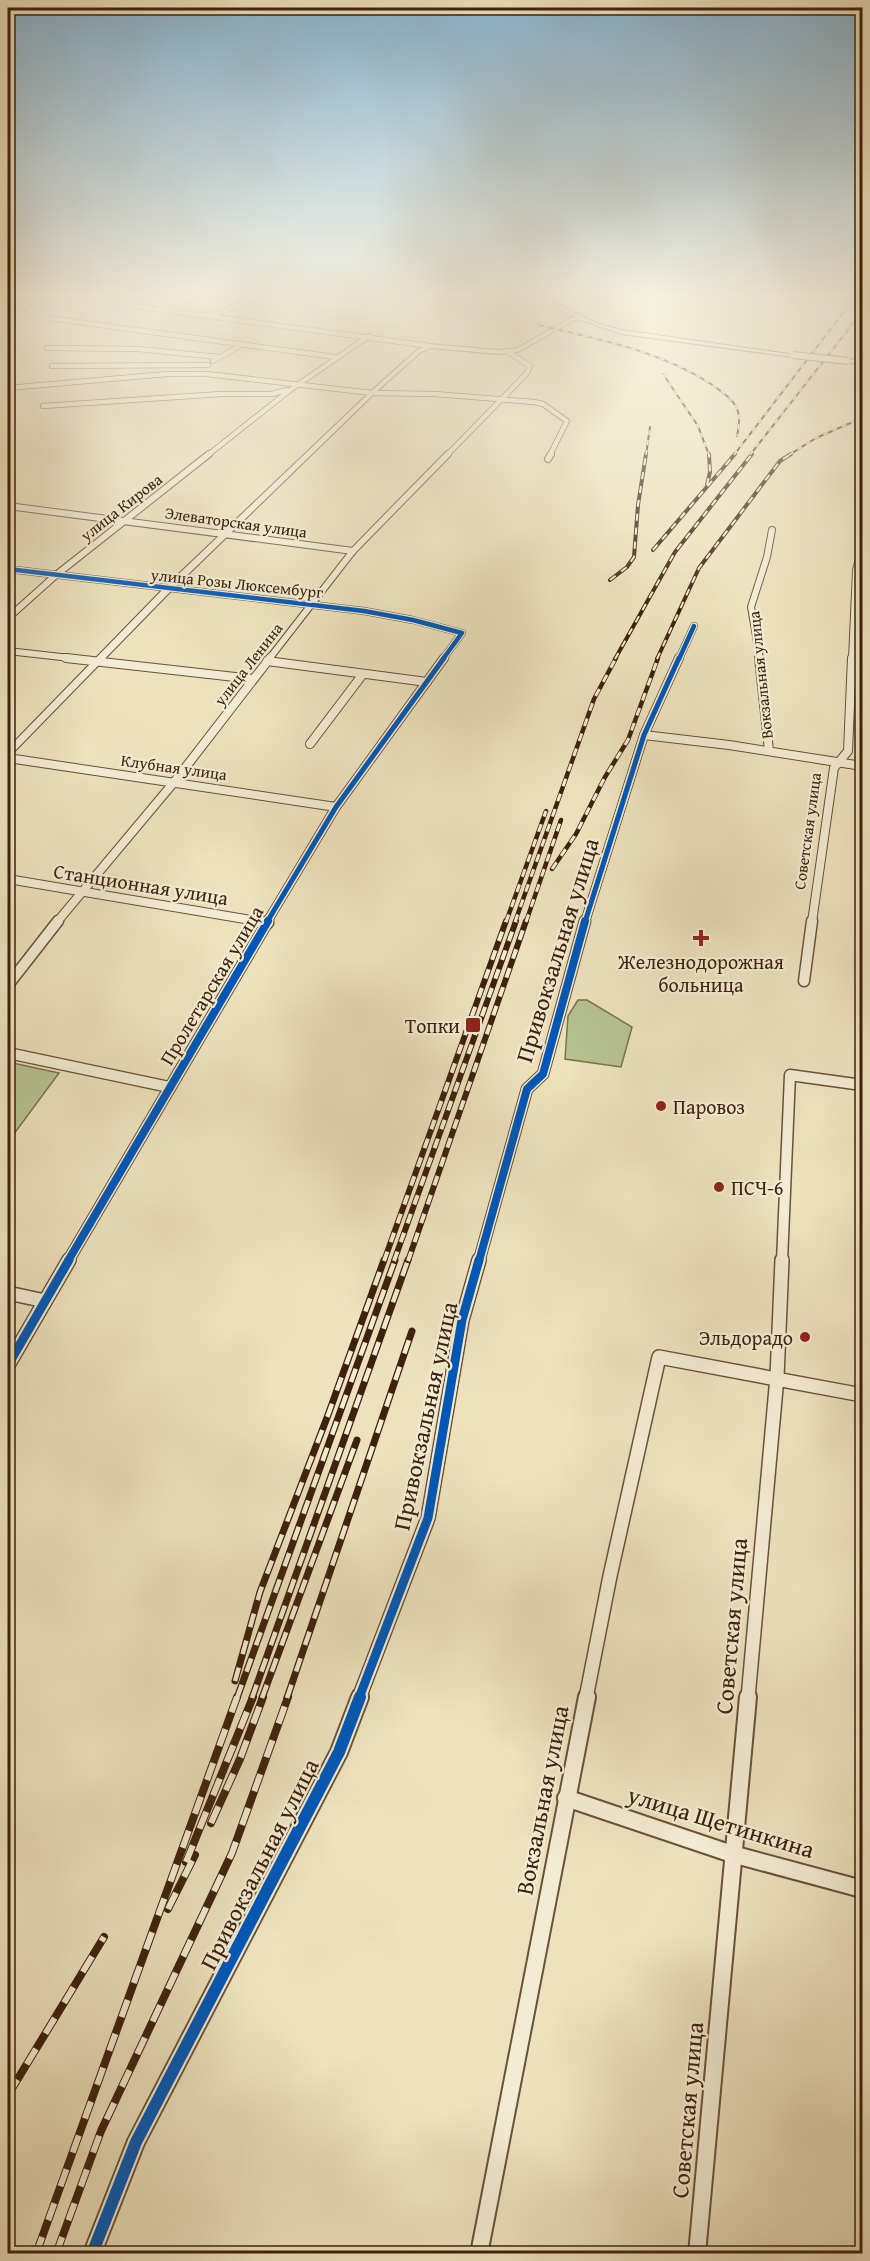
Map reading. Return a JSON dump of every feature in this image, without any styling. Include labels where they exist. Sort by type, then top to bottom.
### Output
[{"type":"street","points":[[43,406],[110,402]]},
{"type":"street","name":"улица Кирова","points":[[8,618],[56,575],[275,402]]},
{"type":"street","points":[[8,753],[100,662],[168,589],[363,402]]},
{"type":"street","name":"улица Ленина","points":[[8,985],[80,893],[175,781],[353,551],[499,402]]},
{"type":"street","points":[[526,402],[540,403],[567,421],[549,459]]},
{"type":"street","name":"Элеваторская улица","points":[[8,506],[353,551]]},
{"type":"street","name":"Вокзальная улица","points":[[768,751],[761,668],[751,607],[767,557],[772,530]]},
{"type":"street","name":"Советская улица","points":[[804,981],[834,768],[848,751],[856,570],[862,547]]},
{"type":"street","name":"улица Розы Люксембург","points":[[8,569],[310,605],[413,620],[462,633]]},
{"type":"street","name":"Привокзальная улица","points":[[92,2253],[136,2142],[339,1752],[428,1518],[462,1320],[527,1089],[543,1074],[591,899],[644,735],[694,626]]},
{"type":"street","name":"Пролетарская улица","points":[[8,1365],[169,1087],[336,807],[462,633]]},
{"type":"street","points":[[8,651],[253,679]]},
{"type":"street","points":[[267,661],[427,682]]},
{"type":"street","points":[[310,744],[363,674]]},
{"type":"street","points":[[644,735],[862,766]]},
{"type":"street","name":"Клубная улица","points":[[8,758],[175,781],[336,807]]},
{"type":"street","name":"Станционная улица","points":[[8,879],[268,923]]},
{"type":"street","points":[[8,1053],[169,1087]]},
{"type":"street","name":"Советская улица","points":[[697,2253],[777,1377],[790,1074],[862,1085]]},
{"type":"street","points":[[8,1293],[45,1301]]},
{"type":"street","name":"Вокзальная улица","points":[[478,2253],[610,1576],[659,1357],[777,1377]]},
{"type":"street","points":[[777,1377],[862,1395]]},
{"type":"street","name":"улица Щетинкина","points":[[566,1798],[732,1854],[862,1889]]},
{"type":"green space","points":[[578,1000],[587,1000],[632,1027],[621,1067],[565,1059],[568,1016]]},
{"type":"green space","points":[[8,1062],[59,1073],[8,1142]]},
{"type":"railway","points":[[682,402],[698,426],[709,455]]},
{"type":"railway","points":[[733,402],[739,416],[737,436]]},
{"type":"railway","points":[[734,455],[775,402]]},
{"type":"railway","points":[[750,455],[792,402]]},
{"type":"railway","points":[[789,455],[816,438],[862,418]]},
{"type":"railway","points":[[646,455],[650,427]]},
{"type":"railway","points":[[610,580],[627,567],[634,557],[638,505],[646,454]]},
{"type":"railway","points":[[707,485],[710,472],[709,454]]},
{"type":"railway","points":[[653,550],[735,454]]},
{"type":"railway","points":[[615,659],[675,552],[752,454]]},
{"type":"railway","points":[[657,659],[699,568],[780,461],[791,454]]},
{"type":"railway","points":[[515,922],[594,699],[616,658]]},
{"type":"railway","points":[[552,869],[576,834],[605,777],[628,740],[658,658]]},
{"type":"railway","points":[[506,922],[546,811]]},
{"type":"railway","points":[[526,922],[561,820]]},
{"type":"railway","points":[[384,1261],[506,921]]},
{"type":"railway","points":[[394,1261],[516,921]]},
{"type":"railway","points":[[408,1261],[526,921]]},
{"type":"railway","points":[[235,1681],[260,1592],[384,1260]]},
{"type":"railway","points":[[237,1698],[395,1260]]},
{"type":"railway","points":[[252,1698],[408,1260]]},
{"type":"railway","points":[[287,1698],[412,1331]]},
{"type":"railway","points":[[262,1698],[357,1440]]},
{"type":"railway","points":[[36,2254],[237,1697]]},
{"type":"railway","points":[[186,1862],[253,1697]]},
{"type":"railway","points":[[211,1823],[240,1759],[263,1697]]},
{"type":"railway","points":[[56,2254],[101,2131],[232,1853],[288,1697]]},
{"type":"railway","points":[[168,1909],[195,1855]]},
{"type":"railway","points":[[8,2095],[104,1937]]},
{"type":"cycle path","points":[[8,569],[364,611],[413,620],[462,633],[336,807],[169,1087],[8,1365]]},
{"type":"cycle path","points":[[92,2254],[136,2142],[339,1752],[428,1518],[462,1320],[527,1089],[543,1074],[591,899],[644,735],[694,626]]},
{"type":"place","name":"Железнодорожная больница","points":[[701,938]]},
{"type":"place","name":"Топки","points":[[473,1025]]},
{"type":"place","name":"Паровоз","points":[[661,1106]]},
{"type":"place","name":"ПСЧ-6","points":[[719,1187]]},
{"type":"place","name":"Эльдорадо","points":[[805,1337]]}]
